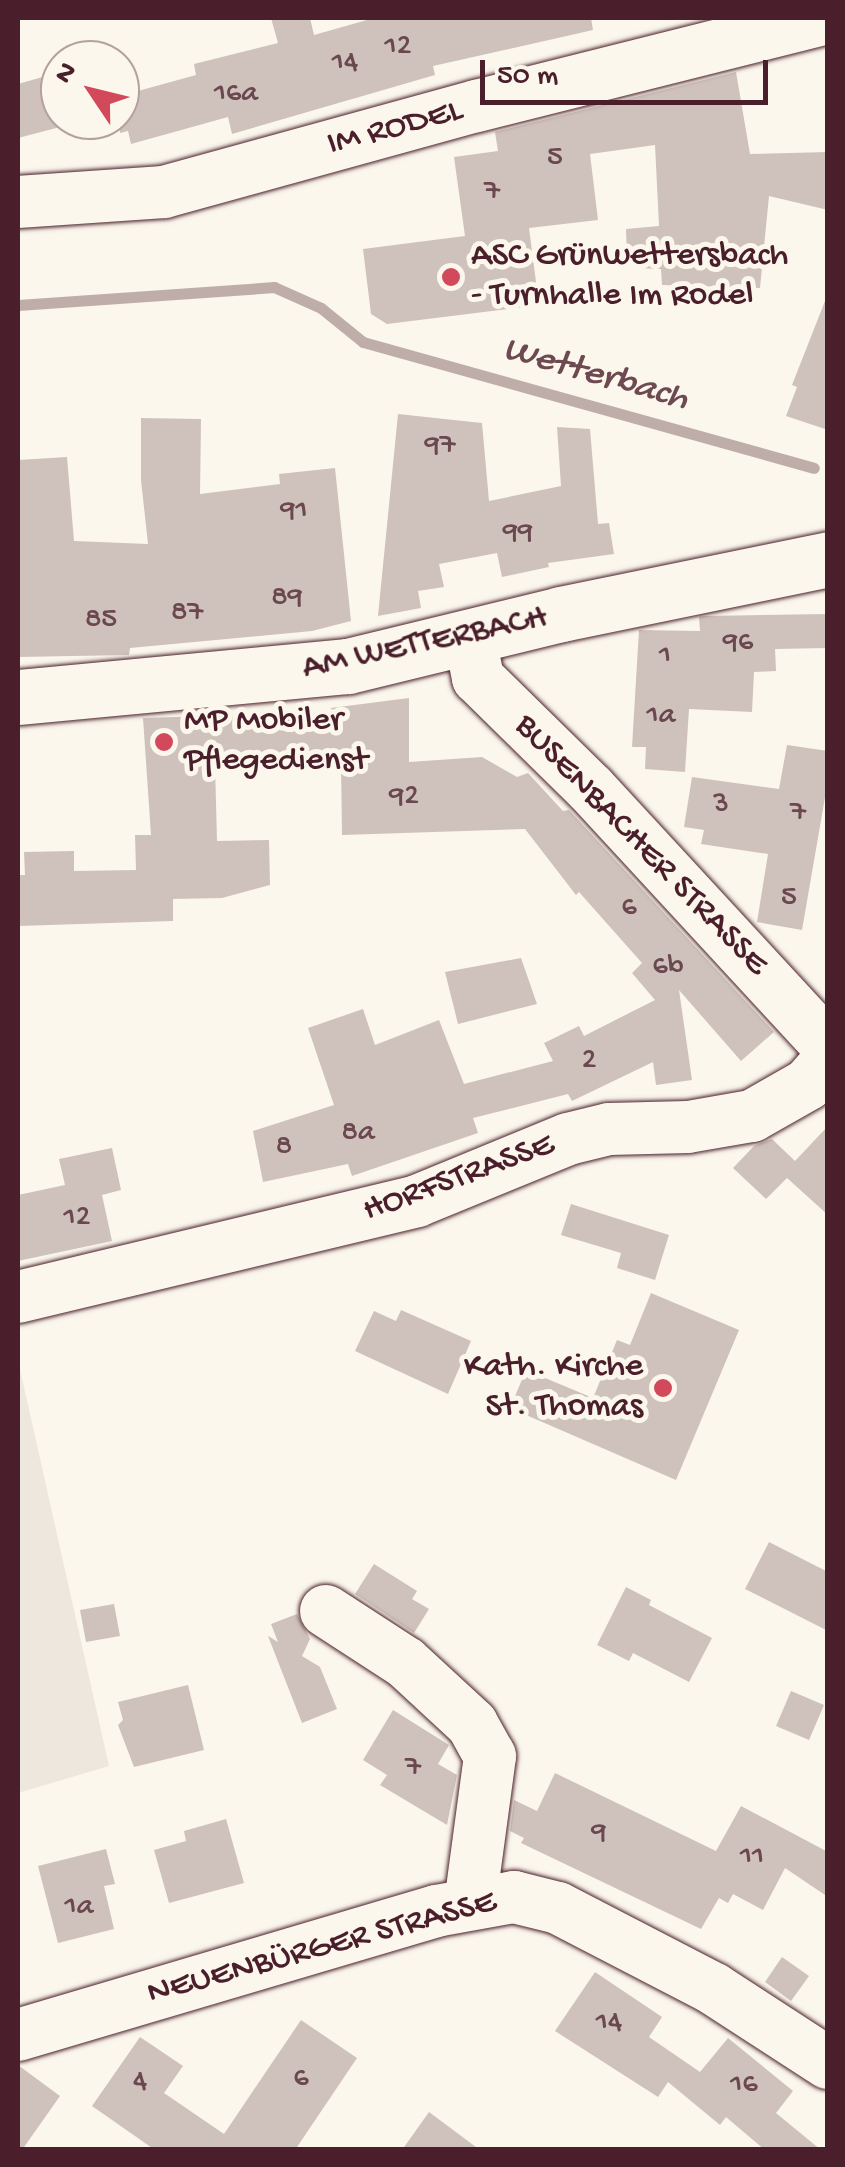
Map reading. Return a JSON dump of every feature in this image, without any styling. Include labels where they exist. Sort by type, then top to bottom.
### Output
[{"type":"main road","name":"AM WETTERBACH","points":[[18,697],[310,672],[579,610],[828,559]]},
{"type":"street","name":"IM RODEL","points":[[18,202],[164,192],[478,106],[828,18]]},
{"type":"street","name":"BUSENBACHER STRASSE","points":[[470,638],[478,678],[591,789],[828,1046]]},
{"type":"street","name":"HORFSTRASSE","points":[[18,1297],[417,1201],[568,1139],[609,1129],[688,1127],[752,1116],[808,1084],[828,1061]]},
{"type":"street","points":[[326,1612],[354,1625],[406,1663],[472,1724],[490,1756],[470,1903]]},
{"type":"street","name":"NEUENBÜRGER STRASSE","points":[[18,2035],[470,1903],[514,1897],[558,1908],[714,1989],[828,2064]]},
{"type":"shaded area","points":[[18,1366],[109,1766],[18,1793]]},
{"type":"building","points":[[271,18],[310,18],[314,35],[374,18],[591,18],[593,30],[433,66],[435,75],[232,134],[228,117],[131,144],[130,140],[140,140],[140,90],[196,75],[194,64],[278,43]]},
{"type":"building","points":[[736,72],[750,154],[828,152],[828,210],[769,196],[760,288],[662,285],[661,269],[635,268],[635,259],[627,259],[626,229],[659,226],[655,145],[590,154],[598,220],[529,228],[539,305],[387,324],[371,314],[363,249],[465,236],[454,157],[498,151],[495,132]]},
{"type":"building","points":[[40,78],[40,132],[18,138],[18,84]]},
{"type":"building","points":[[825,301],[828,430],[786,416],[797,387],[792,385]]},
{"type":"building","points":[[398,414],[482,423],[489,501],[561,486],[557,427],[590,429],[598,524],[609,523],[614,554],[548,563],[549,567],[502,577],[497,553],[439,564],[444,587],[418,591],[421,608],[378,616]]},
{"type":"building","points":[[141,418],[201,419],[200,494],[280,484],[279,474],[335,468],[351,621],[312,631],[130,648],[129,655],[18,657],[18,460],[67,457],[74,541],[148,544],[141,480]]},
{"type":"building","points":[[828,614],[828,648],[775,649],[776,671],[754,672],[752,712],[689,709],[685,772],[645,769],[646,747],[632,747],[639,630],[700,631],[699,617],[704,616]]},
{"type":"building","points":[[409,698],[409,762],[482,757],[517,777],[528,773],[563,811],[569,810],[774,1032],[741,1061],[679,990],[692,1080],[656,1085],[653,1062],[572,1101],[568,1094],[473,1118],[478,1133],[352,1176],[348,1164],[263,1182],[253,1131],[334,1105],[308,1028],[363,1009],[375,1045],[439,1020],[464,1084],[553,1061],[544,1043],[579,1026],[584,1036],[655,1000],[632,973],[642,963],[579,892],[576,895],[525,829],[342,835],[341,763],[215,765],[217,841],[269,840],[270,885],[222,898],[173,899],[173,921],[18,926],[18,875],[25,875],[24,852],[74,851],[74,871],[136,870],[135,835],[151,835],[143,718],[331,712],[331,708]]},
{"type":"building","points":[[787,745],[828,751],[828,780],[802,930],[757,922],[768,854],[701,844],[704,830],[684,827],[692,777],[779,789]]},
{"type":"building","points":[[521,958],[537,1004],[458,1024],[445,972]]},
{"type":"building","points":[[828,1126],[828,1215],[787,1178],[766,1199],[733,1168],[754,1146],[772,1139],[795,1161]]},
{"type":"building","points":[[112,1148],[121,1190],[102,1195],[112,1241],[18,1261],[18,1195],[65,1185],[59,1159]]},
{"type":"building","points":[[571,1204],[669,1235],[655,1280],[617,1268],[621,1253],[561,1235]]},
{"type":"building","name":"Kath. Kirche St. Thomas","points":[[651,1293],[739,1330],[676,1480],[510,1408],[526,1370],[593,1398],[617,1340],[630,1345]]},
{"type":"building","points":[[401,1310],[471,1341],[448,1394],[355,1351],[374,1311],[396,1321]]},
{"type":"building","points":[[769,1542],[828,1572],[828,1631],[745,1589]]},
{"type":"building","points":[[374,1564],[417,1591],[412,1599],[429,1609],[414,1633],[355,1594]]},
{"type":"building","points":[[626,1587],[651,1600],[649,1605],[712,1638],[689,1682],[633,1653],[629,1661],[597,1645]]},
{"type":"building","points":[[114,1604],[120,1636],[86,1642],[80,1610]]},
{"type":"building","points":[[297,1614],[310,1639],[302,1656],[320,1667],[337,1709],[302,1723],[268,1636],[278,1642],[271,1624]]},
{"type":"building","points":[[188,1685],[204,1750],[134,1767],[118,1725],[123,1720],[118,1702]]},
{"type":"building","points":[[791,1691],[824,1705],[809,1740],[776,1726]]},
{"type":"building","points":[[393,1710],[449,1745],[438,1764],[457,1775],[447,1825],[380,1785],[387,1775],[363,1760]]},
{"type":"building","points":[[555,1773],[716,1851],[741,1806],[828,1852],[828,1897],[785,1868],[763,1910],[733,1894],[728,1903],[719,1898],[701,1929],[521,1843],[524,1838],[510,1831],[514,1800],[537,1811]]},
{"type":"building","points":[[226,1819],[244,1883],[169,1903],[154,1850],[186,1841],[184,1831]]},
{"type":"building","points":[[106,1849],[115,1884],[104,1886],[114,1929],[58,1943],[38,1866]]},
{"type":"building","points":[[782,1957],[809,1976],[791,2001],[765,1982]]},
{"type":"building","points":[[595,1972],[662,2017],[649,2037],[700,2072],[728,2038],[793,2091],[776,2113],[821,2150],[765,2150],[726,2117],[720,2125],[668,2082],[658,2097],[555,2031]]},
{"type":"building","points":[[301,2020],[357,2058],[295,2150],[155,2150],[92,2106],[140,2037],[183,2066],[164,2093],[224,2134]]},
{"type":"building","points":[[18,2065],[60,2096],[22,2150],[18,2150]]},
{"type":"building","points":[[429,2112],[480,2150],[402,2150]]},
{"type":"waterway","name":"Wetterbach","points":[[18,305],[274,287],[321,308],[363,342],[814,468]]},
{"type":"place","name":"ASC Grünwettersbach - Turnhalle Im Rodel","points":[[451,277]]},
{"type":"place","name":"MP Mobiler Pflegedienst","points":[[164,742]]},
{"type":"place","name":"Kath. Kirche St. Thomas","points":[[663,1388]]}]
